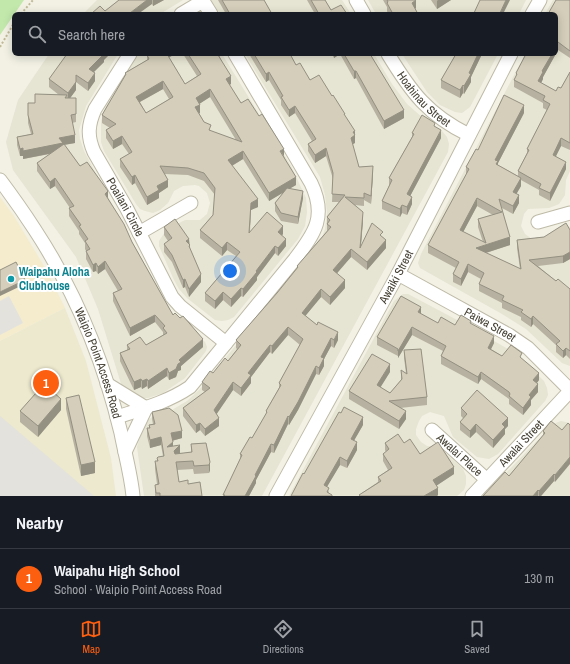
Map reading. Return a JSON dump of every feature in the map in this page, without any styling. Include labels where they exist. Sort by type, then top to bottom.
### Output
[{"type":"street","points":[[356,0],[363,12]]},
{"type":"street","points":[[533,12],[540,0]]},
{"type":"street","points":[[184,12],[203,1],[210,12]]},
{"type":"street","name":"Poailani Circle","points":[[129,56],[95,109],[88,125],[88,135],[94,152],[127,209],[172,297],[180,306],[226,343]]},
{"type":"street","points":[[117,418],[164,402],[190,387],[311,239],[316,229],[318,214],[316,194],[312,183],[236,56]]},
{"type":"street","name":"Hoahinau Street","points":[[389,56],[406,83],[417,97],[443,120],[469,135]]},
{"type":"street","name":"Awaiki Street","points":[[276,496],[398,274],[510,56]]},
{"type":"street","name":"Waipio Point Access Road","points":[[0,180],[35,230],[61,274],[83,322],[107,384],[117,418],[133,496]]},
{"type":"street","points":[[139,233],[191,203]]},
{"type":"street","points":[[538,222],[570,213]]},
{"type":"street","name":"Paiwa Street","points":[[398,274],[509,335],[528,348],[570,390]]},
{"type":"street","points":[[107,384],[146,408]]},
{"type":"street","name":"Awalai Street","points":[[472,496],[570,390]]},
{"type":"street","points":[[125,452],[146,408]]},
{"type":"street","name":"Awalai Place","points":[[432,430],[486,480]]},
{"type":"path","points":[[23,12],[33,0]]},
{"type":"path","points":[[0,48],[12,27]]},
{"type":"shaded area","points":[[97,0],[183,0],[163,12],[85,12]]},
{"type":"shaded area","points":[[211,0],[342,0],[350,12],[219,12]]},
{"type":"shaded area","points":[[368,0],[526,0],[520,12],[375,12]]},
{"type":"shaded area","points":[[553,0],[570,0],[570,171],[566,180],[565,195],[559,204],[549,208],[528,209],[524,214],[521,226],[525,234],[532,239],[543,238],[566,226],[570,227],[570,366],[562,363],[526,329],[420,268],[418,263],[421,254],[524,56],[558,56],[558,12],[546,12]]},
{"type":"shaded area","points":[[48,56],[117,56],[86,106],[79,130],[80,139],[84,151],[166,306],[205,342],[207,347],[206,351],[185,378],[163,393],[148,398],[136,398],[122,387],[98,309],[76,257],[13,170],[6,142],[18,100]]},
{"type":"shaded area","points":[[137,56],[223,56],[291,166],[306,198],[307,212],[305,226],[298,239],[234,317],[222,321],[215,320],[187,298],[179,289],[174,280],[159,246],[159,241],[167,229],[185,220],[200,220],[207,214],[210,203],[207,193],[199,186],[183,186],[174,191],[168,203],[160,210],[153,213],[140,209],[104,151],[101,142],[101,121],[106,106]]},
{"type":"shaded area","points":[[246,56],[375,56],[392,84],[407,104],[423,118],[442,131],[447,137],[449,144],[448,152],[262,496],[144,496],[137,447],[146,422],[152,417],[172,410],[187,401],[199,390],[321,240],[325,229],[327,213],[325,195],[320,177]]},
{"type":"shaded area","points":[[403,56],[497,56],[470,107],[462,113],[455,112],[440,105],[427,92]]},
{"type":"shaded area","points":[[0,197],[14,216],[47,271],[65,308],[0,341]]},
{"type":"shaded area","points":[[403,294],[408,294],[508,349],[544,381],[548,395],[545,401],[498,454],[489,459],[477,457],[453,437],[444,416],[430,412],[422,416],[416,429],[416,435],[421,442],[427,446],[436,447],[442,450],[463,469],[466,476],[466,484],[464,490],[457,496],[289,496],[394,301]]},
{"type":"shaded area","points":[[9,296],[23,323],[0,335],[0,301]]},
{"type":"shaded area","points":[[65,308],[86,361],[111,458],[116,496],[0,496],[0,341]]},
{"type":"shaded area","points":[[0,416],[94,496],[0,496]]},
{"type":"shaded area","points":[[561,421],[570,423],[570,496],[484,496],[553,424]]},
{"type":"green space","points":[[0,0],[24,0],[16,12],[12,12],[12,18],[0,35]]},
{"type":"building","points":[[119,0],[147,0],[131,12],[93,12],[100,6],[105,11]]},
{"type":"building","points":[[222,0],[264,0],[271,12],[229,12]]},
{"type":"building","points":[[311,0],[325,0],[331,10],[341,5],[346,12],[318,12]]},
{"type":"building","points":[[387,0],[416,0],[412,3],[417,12],[392,12],[387,3]]},
{"type":"building","points":[[480,0],[506,0],[500,12],[474,12]]},
{"type":"building","points":[[556,0],[570,0],[570,51],[558,42],[558,12],[549,12]]},
{"type":"building","points":[[66,56],[102,56],[89,69],[95,73],[88,83],[76,75],[76,82],[68,93],[49,79]]},
{"type":"building","points":[[148,56],[168,56],[185,84],[201,74],[189,56],[219,56],[231,76],[226,79],[241,103],[248,99],[259,116],[262,114],[284,149],[280,151],[296,177],[269,193],[243,151],[228,160],[258,199],[251,203],[249,233],[267,212],[283,226],[278,232],[286,239],[278,248],[275,246],[243,289],[241,288],[231,299],[223,292],[215,301],[205,293],[240,252],[227,242],[222,248],[200,230],[213,215],[215,188],[204,173],[188,168],[160,166],[168,180],[157,186],[159,190],[147,197],[135,175],[132,177],[120,159],[132,152],[122,136],[113,141],[106,130],[116,124],[102,115],[126,74],[125,73],[149,59]],"holes":[[[163,81],[173,97],[146,113],[136,97]],[[210,89],[242,142],[209,130],[211,125],[204,122],[195,107],[200,105],[196,98]]]},
{"type":"building","points":[[255,56],[291,56],[296,65],[300,63],[310,80],[319,75],[355,131],[353,132],[355,135],[351,138],[359,167],[373,166],[371,196],[364,193],[364,198],[345,197],[363,212],[360,248],[372,223],[383,232],[380,235],[386,240],[367,262],[351,249],[333,270],[345,280],[330,297],[321,289],[302,313],[317,325],[318,322],[338,332],[334,340],[331,338],[321,357],[324,358],[319,368],[316,366],[298,402],[289,417],[288,416],[274,445],[271,444],[245,496],[224,496],[225,495],[223,495],[242,455],[240,454],[250,437],[252,438],[267,412],[266,411],[281,385],[279,383],[303,339],[288,327],[272,346],[270,345],[248,373],[251,375],[241,388],[233,382],[214,410],[219,418],[205,429],[200,423],[196,425],[183,408],[210,388],[202,382],[210,371],[213,373],[225,358],[228,361],[241,345],[236,340],[331,227],[327,224],[330,220],[327,217],[345,195],[332,194],[333,173],[326,148],[315,155],[308,144],[316,139],[295,106],[289,110],[281,97],[283,96],[269,72],[266,74]]},
{"type":"building","points":[[345,56],[371,56],[404,110],[384,121],[356,71],[354,71]]},
{"type":"building","points":[[455,56],[477,56],[469,73],[471,74],[460,90],[441,80]]},
{"type":"building","points":[[525,56],[551,56],[538,81],[556,91],[558,87],[561,88],[570,72],[570,143],[561,138],[553,155],[566,162],[550,193],[539,188],[541,184],[518,171],[529,150],[527,149],[550,104],[543,100],[545,96],[514,80],[517,74],[516,73]]},
{"type":"building","points":[[35,94],[67,95],[65,98],[76,98],[76,114],[71,115],[75,135],[59,138],[63,143],[23,151],[23,148],[20,149],[17,137],[33,134],[28,115],[28,103],[35,103]]},
{"type":"building","points":[[504,95],[524,105],[495,160],[498,161],[496,164],[521,178],[513,192],[519,195],[513,206],[499,199],[510,237],[476,248],[521,269],[517,240],[544,237],[566,223],[570,230],[570,252],[563,256],[529,260],[556,281],[558,279],[570,289],[570,351],[566,348],[563,351],[556,344],[560,341],[533,316],[531,319],[521,312],[523,310],[502,300],[504,296],[479,284],[484,273],[468,264],[461,279],[453,274],[459,262],[428,245],[469,169],[466,167],[476,149],[478,150]],"holes":[[[477,198],[502,212],[478,219],[486,243],[460,230]]]},
{"type":"building","points":[[422,115],[435,123],[434,126],[441,130],[407,194],[412,197],[407,207],[402,205],[400,209],[382,201],[392,180],[389,178],[414,134],[412,133]]},
{"type":"building","points":[[64,144],[80,166],[87,162],[108,191],[105,194],[124,224],[132,242],[173,315],[175,313],[180,318],[183,316],[203,339],[179,360],[181,362],[178,364],[176,369],[169,373],[167,368],[148,381],[147,379],[142,381],[141,379],[134,382],[120,353],[130,349],[127,345],[140,337],[146,345],[167,333],[163,328],[165,326],[155,315],[130,328],[113,293],[122,289],[105,261],[98,267],[96,263],[93,265],[86,251],[90,249],[85,241],[88,239],[79,226],[81,225],[69,208],[74,206],[55,178],[50,182],[37,163]]},
{"type":"building","points":[[287,188],[303,191],[298,217],[281,213],[275,203]]},
{"type":"building","points":[[175,219],[189,239],[186,241],[190,245],[189,246],[201,274],[189,289],[185,279],[183,280],[172,255],[164,244],[172,238],[164,227]]},
{"type":"building","name":"Waipahu Aloha Clubhouse","points":[[16,262],[25,280],[0,292],[0,270]]},
{"type":"building","points":[[401,296],[421,307],[418,312],[438,323],[441,317],[455,325],[461,315],[471,321],[470,323],[494,336],[488,348],[502,356],[511,345],[522,353],[520,357],[539,373],[533,380],[538,384],[529,395],[531,397],[523,408],[509,396],[509,392],[481,372],[478,377],[441,356],[446,346],[412,327],[398,351],[398,349],[377,337]]},
{"type":"building","points":[[421,349],[427,397],[389,401],[406,411],[399,421],[349,391],[372,354],[390,364],[377,385],[390,393],[402,379],[401,370],[407,374],[404,350]]},
{"type":"building","points":[[44,384],[61,399],[38,426],[20,411]]},
{"type":"building","points":[[477,390],[508,418],[502,424],[505,427],[493,440],[476,424],[470,431],[460,422],[467,414],[461,408]]},
{"type":"building","points":[[79,395],[95,462],[81,465],[66,398]]},
{"type":"building","points":[[344,407],[363,417],[351,439],[357,442],[347,461],[340,457],[324,485],[329,488],[327,492],[332,496],[291,496],[339,412],[341,413]]},
{"type":"building","points":[[169,408],[178,415],[182,431],[171,433],[173,442],[167,447],[180,445],[174,451],[175,454],[192,452],[191,444],[206,443],[210,462],[209,465],[194,466],[193,461],[176,462],[179,482],[188,480],[188,484],[200,482],[202,496],[160,496],[160,493],[156,493],[155,485],[159,484],[155,461],[158,461],[158,457],[164,456],[161,437],[150,440],[147,428],[150,428],[149,425],[155,424],[152,412]]},
{"type":"building","points":[[551,421],[562,430],[568,423],[570,425],[570,457],[555,475],[554,474],[533,496],[483,496],[505,472],[509,476],[545,433],[543,431]]},
{"type":"building","points":[[398,434],[404,443],[410,439],[420,454],[438,442],[454,467],[433,480],[438,488],[424,496],[360,496],[359,495],[381,481],[378,477],[392,468],[383,454],[389,449],[385,443]]},
{"type":"place","name":"Waipahu Aloha Clubhouse","points":[[11,279]]},
{"type":"place","name":"Waipahu High School","points":[[46,383]]}]
